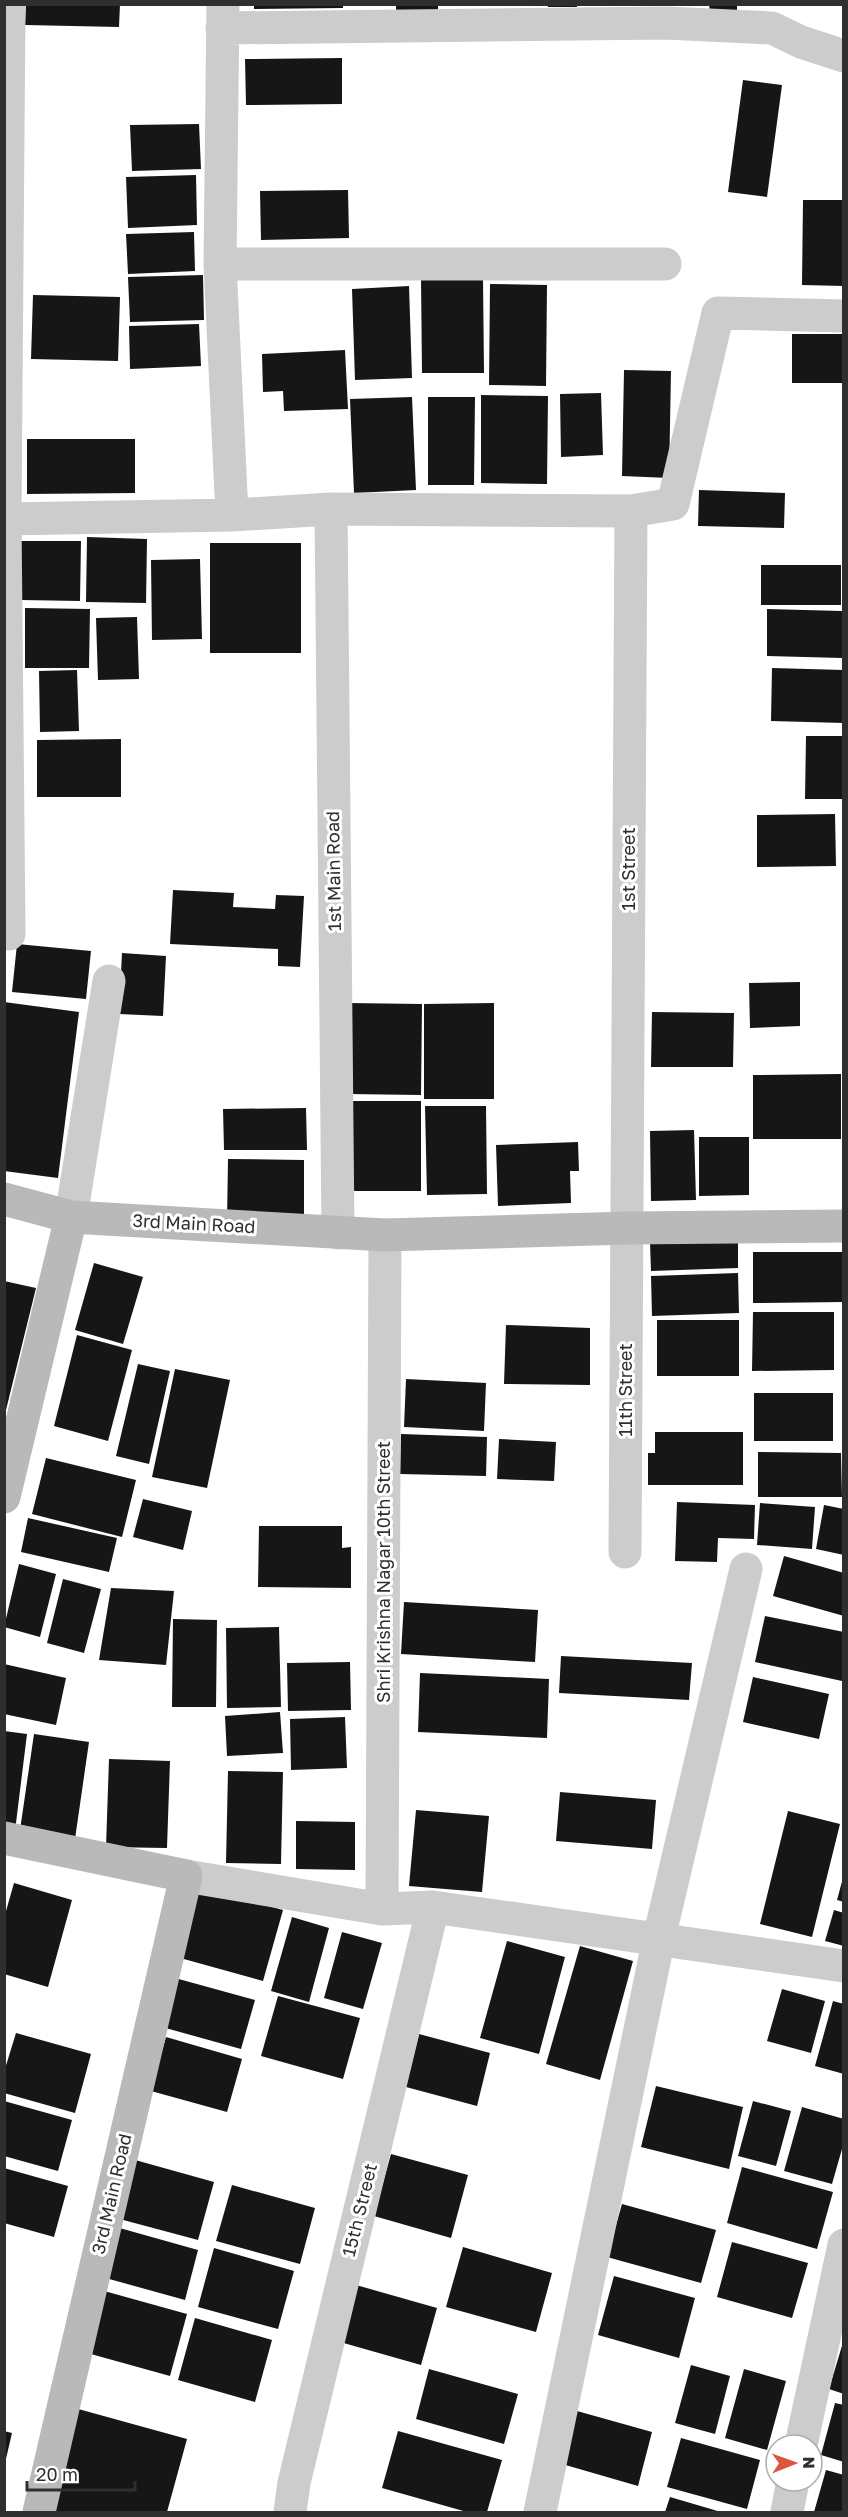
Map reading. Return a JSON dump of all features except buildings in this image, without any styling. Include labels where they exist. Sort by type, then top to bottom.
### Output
[{"type":"street","points":[[9,4],[5,519],[9,934]]},
{"type":"street","points":[[232,515],[220,264],[223,16],[654,23],[772,28],[801,42],[843,56]]},
{"type":"street","points":[[220,264],[665,264]]},
{"type":"street","points":[[5,519],[232,515],[331,509],[631,511],[673,504],[718,313],[843,316]]},
{"type":"street","name":"1st Main Road","points":[[331,509],[338,1233]]},
{"type":"street","name":"1st Street","points":[[628,1227],[631,511]]},
{"type":"street","points":[[4,1497],[71,1217],[109,981]]},
{"type":"street","name":"3rd Main Road","points":[[4,1199],[71,1217],[386,1235],[628,1227],[843,1226]]},
{"type":"street","name":"11th Street","points":[[625,1552],[628,1227]]},
{"type":"street","name":"Shri Krishna Nagar 10th Street","points":[[382,1909],[386,1235]]},
{"type":"street","points":[[540,2512],[659,1938],[746,1569]]},
{"type":"street","points":[[4,1838],[186,1876],[382,1909],[433,1907],[843,1966]]},
{"type":"street","name":"3rd Main Road","points":[[39,2512],[186,1876]]},
{"type":"street","name":"15th Street","points":[[290,2512],[294,2483],[433,1907]]},
{"type":"street","points":[[804,2433],[843,2245]]},
{"type":"street","points":[[787,2512],[791,2493]]}]
